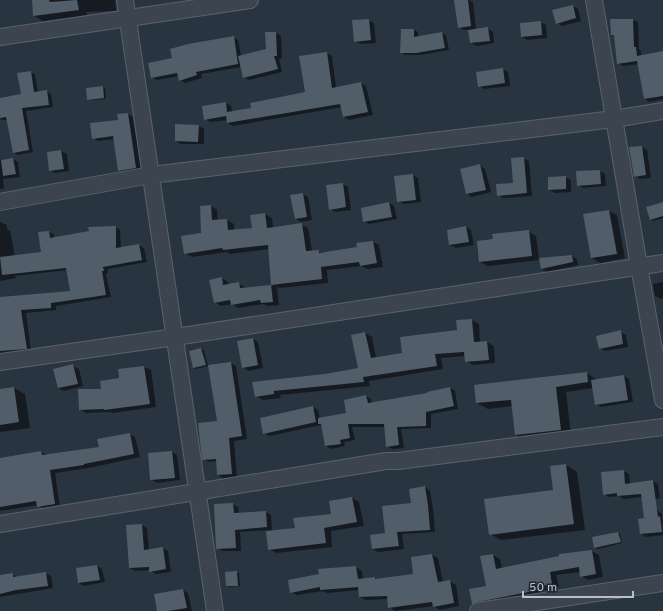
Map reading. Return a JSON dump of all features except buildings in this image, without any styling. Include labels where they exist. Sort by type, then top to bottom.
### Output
[{"type":"street","points":[[125,0],[215,611]]},
{"type":"street","points":[[0,37],[250,0]]},
{"type":"street","points":[[594,0],[663,400]]},
{"type":"street","points":[[0,202],[151,175],[614,119],[663,111]]},
{"type":"street","points":[[0,362],[175,337],[663,262]]},
{"type":"street","points":[[0,524],[386,461],[406,460],[663,427]]},
{"type":"street","points":[[478,611],[663,583]]}]
